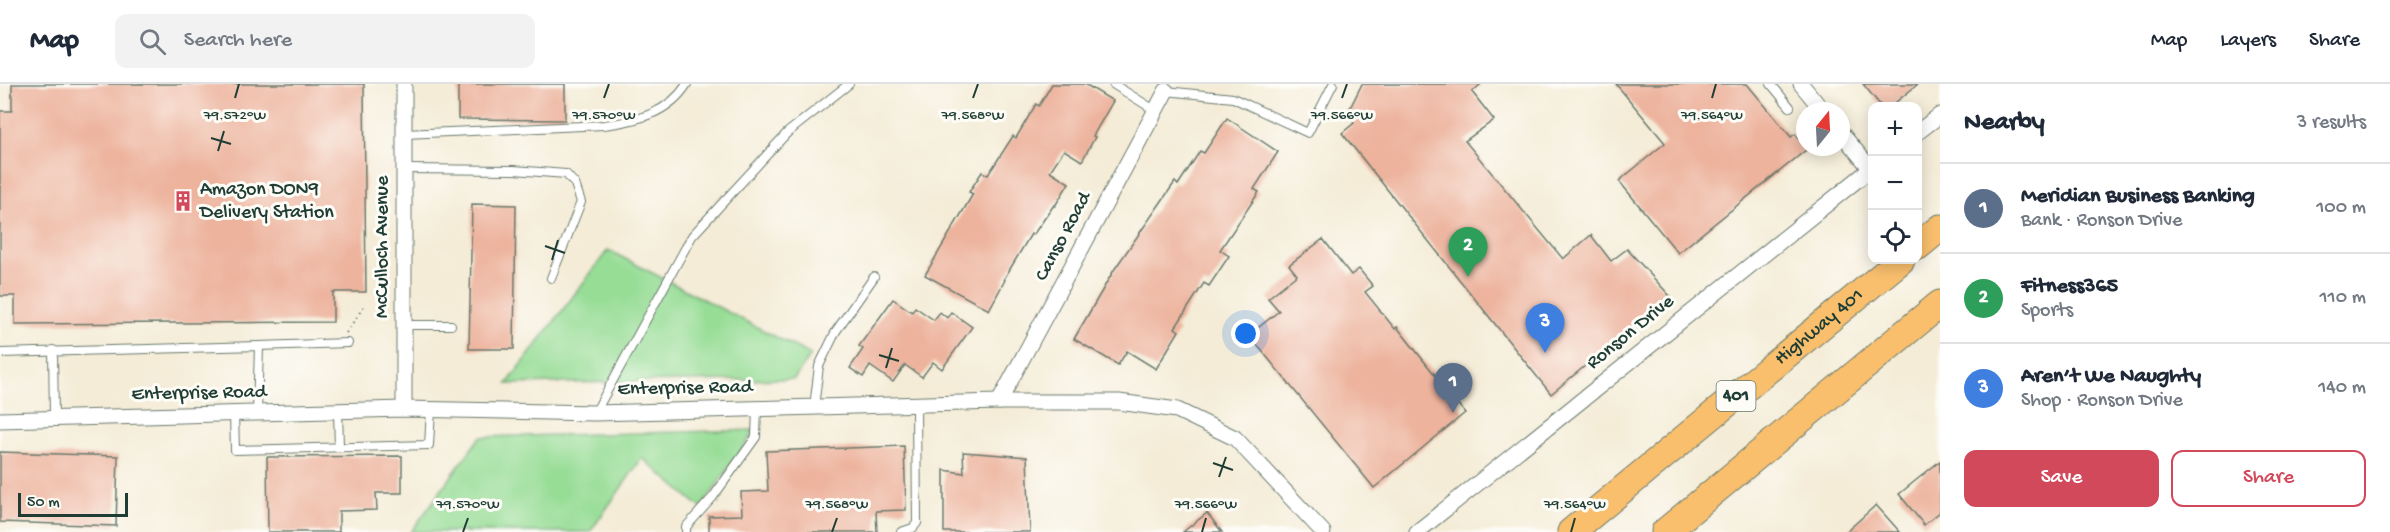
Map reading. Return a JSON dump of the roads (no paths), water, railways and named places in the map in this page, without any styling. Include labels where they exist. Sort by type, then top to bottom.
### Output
[{"type":"highway","points":[[1922,242],[1940,228]]},
{"type":"highway","name":"Highway 401","points":[[1571,532],[1896,264]]},
{"type":"highway","points":[[1665,532],[1940,304]]},
{"type":"street","name":"McCulloch Avenue","points":[[404,84],[404,410]]},
{"type":"street","points":[[1801,84],[1816,102]]},
{"type":"street","name":"Canso Road","points":[[999,402],[1166,91]]},
{"type":"street","points":[[1922,128],[1940,115]]},
{"type":"street","points":[[1850,143],[1868,164]]},
{"type":"street","name":"Ronson Drive","points":[[1417,532],[1868,172]]},
{"type":"street","name":"Enterprise Road","points":[[0,420],[339,411],[594,413],[999,402],[1119,402],[1177,410],[1235,438],[1323,532]]},
{"type":"lane","points":[[404,134],[604,125],[637,121],[677,99],[687,84]]},
{"type":"lane","points":[[594,413],[692,236],[787,134],[849,84]]},
{"type":"lane","points":[[1113,84],[1155,111]]},
{"type":"lane","points":[[1166,91],[1233,98],[1308,133],[1333,84]]},
{"type":"lane","points":[[1771,84],[1790,107]]},
{"type":"lane","points":[[404,169],[514,170],[566,174],[575,184],[581,202],[551,278]]},
{"type":"lane","points":[[814,407],[819,366],[836,331],[874,277]]},
{"type":"lane","points":[[404,326],[451,325]]},
{"type":"lane","points":[[0,353],[348,343]]},
{"type":"lane","points":[[256,413],[260,346]]},
{"type":"lane","points":[[53,350],[54,418]]},
{"type":"lane","points":[[902,532],[913,528],[917,523],[916,404]]},
{"type":"lane","points":[[686,532],[686,527],[713,497],[756,437],[757,408]]},
{"type":"lane","points":[[234,414],[235,450],[429,445],[431,410]]},
{"type":"lane","points":[[339,411],[339,447]]},
{"type":"place","name":"Amazon DON9 Delivery Station","points":[[183,201]]},
{"type":"place","name":"Fitness365","points":[[1468,277]]},
{"type":"place","name":"Aren’t We Naughty","points":[[1545,353]]},
{"type":"place","name":"Meridian Business Banking","points":[[1453,413]]}]
